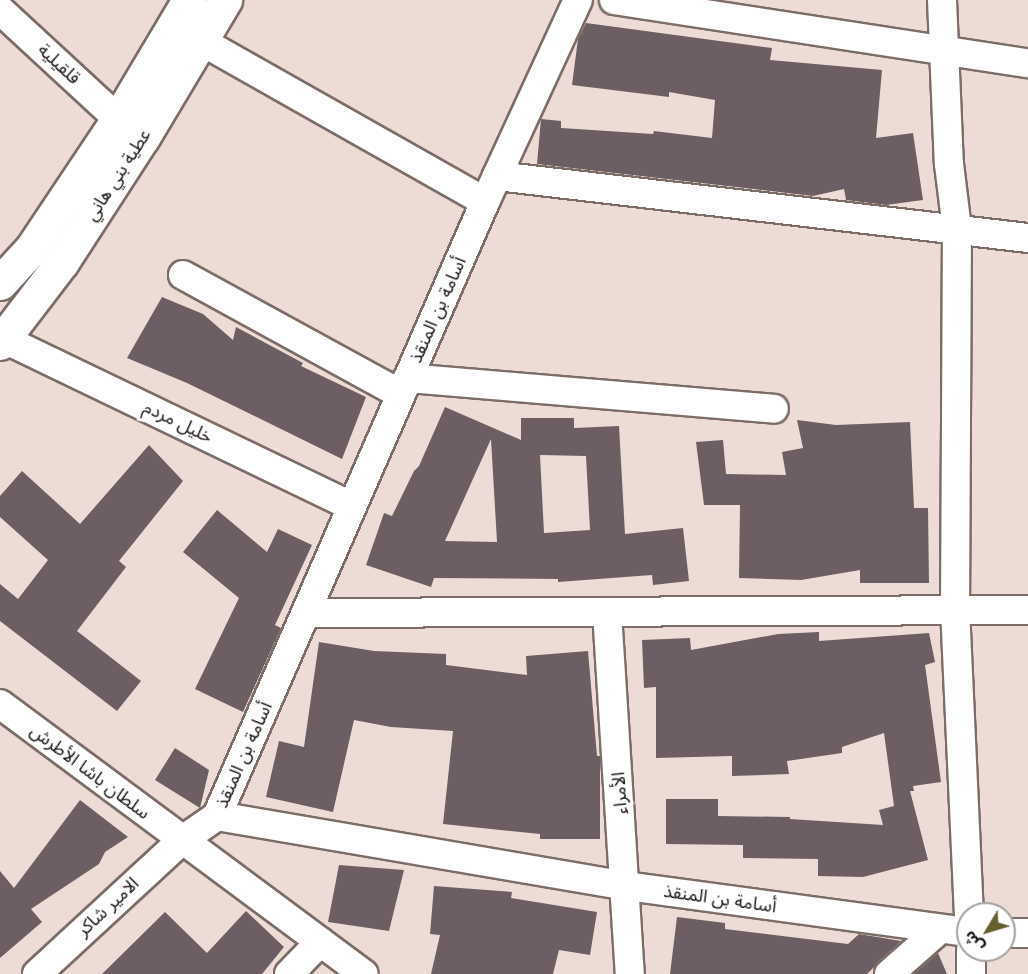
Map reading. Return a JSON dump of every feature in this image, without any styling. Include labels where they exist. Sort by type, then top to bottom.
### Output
[{"type":"main road","points":[[0,283],[32,248],[130,128],[189,0]]},
{"type":"main road","name":"عطية بني هاني","points":[[2,341],[62,262],[130,128],[201,41],[225,0]]},
{"type":"street","name":"أسامة بن المنقذ","points":[[579,0],[485,202],[217,816],[626,886],[956,932]]},
{"type":"street","points":[[614,0],[1028,63]]},
{"type":"street","points":[[942,0],[950,164],[957,229],[955,608],[968,902]]},
{"type":"street","name":"قلقيلية","points":[[0,10],[130,128]]},
{"type":"street","points":[[201,41],[485,202]]},
{"type":"street","points":[[497,176],[1028,238]]},
{"type":"street","points":[[183,275],[404,386],[774,409]]},
{"type":"street","name":"خليل مردم","points":[[2,341],[351,506]]},
{"type":"street","points":[[306,613],[955,608],[1028,610]]},
{"type":"street","name":"الأمراء","points":[[607,612],[630,974]]},
{"type":"street","name":"سلطان باشا الأطرش","points":[[0,704],[181,841],[363,974]]},
{"type":"street","name":"الامير شاكر","points":[[37,974],[181,841],[217,816]]},
{"type":"street","points":[[890,974],[939,930]]},
{"type":"street","points":[[289,974],[320,942]]},
{"type":"building","points":[[586,23],[772,48],[770,60],[882,70],[876,138],[913,133],[923,200],[886,205],[846,200],[844,189],[813,196],[537,164],[541,119],[561,121],[561,128],[653,134],[654,131],[712,138],[715,100],[669,92],[669,97],[572,85],[578,39]]},
{"type":"building","points":[[162,297],[203,314],[233,340],[236,327],[303,363],[301,366],[366,397],[342,459],[187,383],[127,358]]},
{"type":"building","points":[[445,407],[521,440],[521,418],[574,418],[574,428],[619,426],[625,534],[683,528],[689,581],[653,585],[652,575],[558,582],[558,579],[434,578],[431,587],[366,565],[384,513],[392,516],[414,471],[419,466]],"holes":[[[491,439],[497,542],[445,541]],[[540,455],[586,456],[590,530],[544,533]]]},
{"type":"building","points":[[797,420],[836,425],[910,422],[914,508],[928,508],[929,583],[860,583],[860,570],[801,580],[739,578],[740,505],[704,505],[696,442],[723,440],[726,474],[786,475],[782,452],[803,448]]},
{"type":"building","points":[[149,445],[183,481],[119,561],[126,567],[77,631],[141,681],[117,711],[0,621],[0,584],[18,599],[48,560],[0,517],[0,496],[22,471],[80,524]]},
{"type":"building","points":[[217,510],[267,552],[278,529],[312,545],[275,625],[281,628],[243,712],[195,689],[239,598],[183,552]]},
{"type":"building","points":[[819,632],[819,641],[929,633],[935,662],[925,665],[941,782],[913,786],[914,791],[910,791],[928,860],[863,877],[818,876],[818,859],[743,858],[743,845],[666,844],[666,799],[718,799],[718,816],[790,817],[790,819],[883,825],[879,810],[894,806],[884,733],[842,747],[842,753],[787,761],[789,774],[732,776],[732,756],[656,758],[656,687],[644,688],[642,640],[690,638],[691,650],[778,634]]},
{"type":"building","points":[[319,642],[374,651],[446,654],[446,665],[527,675],[526,656],[588,651],[597,756],[600,756],[600,839],[540,839],[540,834],[443,824],[453,731],[391,727],[354,720],[333,812],[266,797],[279,741],[304,747]]},
{"type":"building","points":[[175,748],[209,770],[200,808],[155,780]]},
{"type":"building","points":[[80,800],[128,837],[105,852],[99,864],[31,909],[42,922],[0,958],[0,871],[14,888]]},
{"type":"building","points":[[339,865],[404,870],[389,931],[328,922]]},
{"type":"building","points":[[434,886],[512,892],[511,898],[597,912],[590,955],[559,950],[553,974],[431,974],[440,935],[430,934]]},
{"type":"building","points":[[246,911],[284,947],[262,974],[102,974],[165,912],[207,953]]},
{"type":"building","points":[[677,917],[725,923],[725,929],[848,944],[859,934],[901,941],[867,974],[670,974]]},
{"type":"building","points":[[938,953],[947,974],[914,974]]}]
